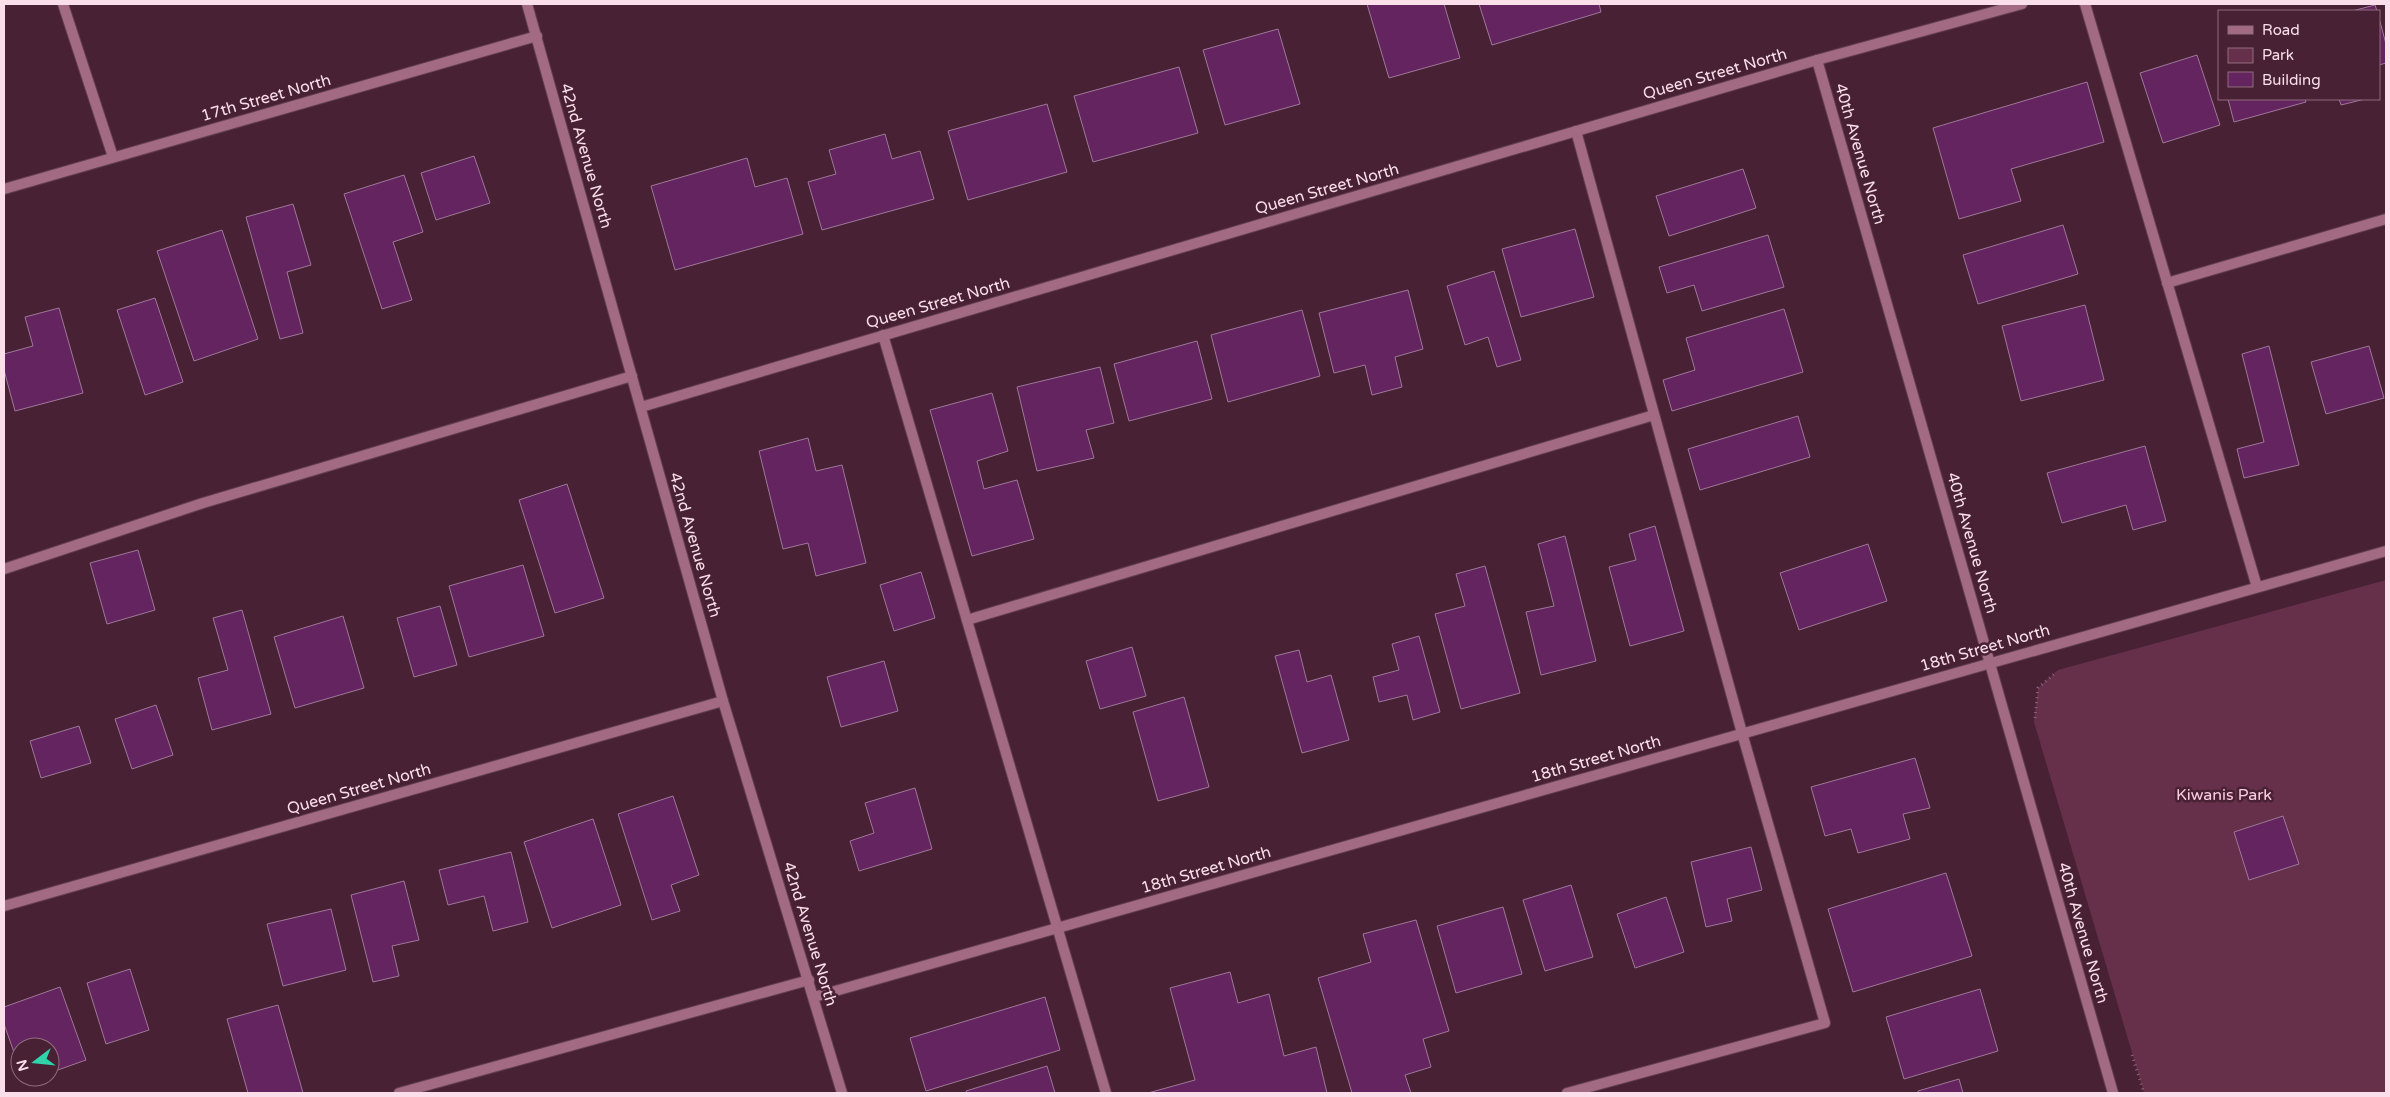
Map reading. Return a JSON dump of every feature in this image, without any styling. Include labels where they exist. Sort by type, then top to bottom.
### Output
[{"type":"street","points":[[63,4],[113,158]]},
{"type":"street","name":"42nd Avenue North","points":[[527,4],[723,700],[842,1093]]},
{"type":"street","name":"Queen Street North","points":[[641,407],[1817,60],[2022,4]]},
{"type":"street","points":[[2085,4],[2257,587]]},
{"type":"street","name":"17th Street North","points":[[4,188],[537,36]]},
{"type":"street","name":"40th Avenue North","points":[[1817,60],[2113,1093]]},
{"type":"street","points":[[1567,1093],[1825,1023],[1742,732],[1576,131]]},
{"type":"street","points":[[2167,283],[2386,219]]},
{"type":"street","points":[[883,335],[1106,1093]]},
{"type":"street","points":[[4,569],[203,503],[632,376]]},
{"type":"street","points":[[967,620],[1654,415]]},
{"type":"street","name":"18th Street North","points":[[814,997],[1742,732],[2386,551]]},
{"type":"street","name":"Queen Street North","points":[[4,906],[723,700]]},
{"type":"street","points":[[399,1093],[809,980]]},
{"type":"path","points":[[2034,722],[2038,688],[2058,670]]},
{"type":"path","points":[[2130,1046],[2144,1093]]},
{"type":"green space","name":"Kiwanis Park","points":[[2386,580],[2386,1093],[2144,1093],[2034,722],[2038,688],[2058,670]]},
{"type":"building","points":[[1367,4],[1444,4],[1460,58],[1389,78]]},
{"type":"building","points":[[1479,4],[1599,4],[1601,12],[1492,45]]},
{"type":"building","points":[[2375,5],[2377,10],[2356,10]]},
{"type":"building","points":[[2380,22],[2386,44],[2386,63],[2380,65]]},
{"type":"building","points":[[1278,29],[1300,104],[1225,125],[1203,50]]},
{"type":"building","points":[[2197,55],[2220,125],[2163,143],[2140,73]]},
{"type":"building","points":[[1179,67],[1198,133],[1093,162],[1074,96]]},
{"type":"building","points":[[2087,82],[2104,142],[2011,169],[2021,201],[1959,219],[1933,128]]},
{"type":"building","points":[[2228,100],[2305,100],[2306,102],[2234,122]]},
{"type":"building","points":[[2339,100],[2361,100],[2341,105]]},
{"type":"building","points":[[1047,104],[1067,172],[968,200],[948,131]]},
{"type":"building","points":[[885,134],[892,159],[920,151],[934,199],[822,230],[808,182],[836,174],[829,150]]},
{"type":"building","points":[[474,156],[490,203],[436,220],[421,173]]},
{"type":"building","points":[[747,158],[755,187],[787,178],[803,234],[675,270],[651,186]]},
{"type":"building","points":[[1743,169],[1756,208],[1669,236],[1656,196]]},
{"type":"building","points":[[404,175],[423,232],[393,242],[412,300],[382,309],[344,194]]},
{"type":"building","points":[[293,204],[311,265],[287,272],[303,333],[280,339],[246,217]]},
{"type":"building","points":[[2063,225],[2078,274],[1978,304],[1963,255]]},
{"type":"building","points":[[1575,229],[1594,297],[1521,317],[1502,249]]},
{"type":"building","points":[[222,230],[258,339],[194,361],[157,251]]},
{"type":"building","points":[[1768,235],[1784,287],[1702,311],[1694,285],[1667,293],[1659,267]]},
{"type":"building","points":[[1494,271],[1521,360],[1497,367],[1488,337],[1465,345],[1447,286]]},
{"type":"building","points":[[1408,290],[1423,349],[1395,357],[1402,387],[1372,395],[1365,365],[1334,373],[1319,313]]},
{"type":"building","points":[[155,298],[183,382],[145,395],[117,310]]},
{"type":"building","points":[[2085,305],[2104,380],[2021,401],[2002,326]]},
{"type":"building","points":[[59,308],[83,393],[15,411],[4,370],[4,354],[33,346],[25,317]]},
{"type":"building","points":[[1784,309],[1803,372],[1672,411],[1663,380],[1695,370],[1686,338]]},
{"type":"building","points":[[1302,310],[1320,376],[1228,402],[1211,335]]},
{"type":"building","points":[[1197,341],[1212,399],[1129,421],[1114,364]]},
{"type":"building","points":[[2269,346],[2299,465],[2244,478],[2237,449],[2264,442],[2242,354]]},
{"type":"building","points":[[2369,346],[2384,398],[2326,414],[2311,362]]},
{"type":"building","points":[[1100,367],[1114,423],[1086,430],[1094,458],[1037,471],[1017,387]]},
{"type":"building","points":[[992,393],[1008,451],[977,461],[984,489],[1017,480],[1034,539],[972,556],[930,410]]},
{"type":"building","points":[[1798,416],[1810,457],[1700,490],[1688,449]]},
{"type":"building","points":[[808,438],[816,471],[842,465],[866,563],[816,576],[808,543],[783,549],[759,451]]},
{"type":"building","points":[[2145,446],[2166,521],[2133,530],[2126,505],[2062,523],[2047,473]]},
{"type":"building","points":[[567,484],[604,598],[555,613],[519,500]]},
{"type":"building","points":[[1655,526],[1684,631],[1630,646],[1609,567],[1636,560],[1629,534]]},
{"type":"building","points":[[1565,536],[1596,661],[1541,675],[1526,612],[1554,606],[1538,544]]},
{"type":"building","points":[[1868,544],[1887,601],[1799,630],[1780,573]]},
{"type":"building","points":[[138,550],[155,610],[107,624],[90,563]]},
{"type":"building","points":[[523,565],[544,636],[469,657],[449,586]]},
{"type":"building","points":[[1485,566],[1520,693],[1461,709],[1435,614],[1465,606],[1456,574]]},
{"type":"building","points":[[921,572],[935,618],[894,631],[880,585]]},
{"type":"building","points":[[440,606],[457,665],[414,677],[397,618]]},
{"type":"building","points":[[242,610],[271,714],[212,730],[198,678],[228,670],[213,618]]},
{"type":"building","points":[[343,616],[364,688],[295,708],[274,637]]},
{"type":"building","points":[[1419,636],[1440,712],[1413,720],[1407,695],[1379,702],[1373,677],[1399,670],[1392,644]]},
{"type":"building","points":[[1132,647],[1146,696],[1100,709],[1086,661]]},
{"type":"building","points":[[1299,650],[1307,682],[1331,675],[1349,740],[1302,753],[1275,656]]},
{"type":"building","points":[[884,661],[898,711],[841,727],[827,677]]},
{"type":"building","points":[[1184,697],[1209,787],[1158,801],[1133,712]]},
{"type":"building","points":[[156,705],[173,755],[132,769],[115,719]]},
{"type":"building","points":[[79,726],[91,763],[41,778],[30,741]]},
{"type":"building","points":[[1915,758],[1930,808],[1903,814],[1910,839],[1858,853],[1851,829],[1825,836],[1811,787]]},
{"type":"building","points":[[915,788],[932,849],[859,871],[850,841],[874,833],[865,803]]},
{"type":"building","points":[[673,796],[699,875],[671,885],[680,911],[652,920],[618,814]]},
{"type":"building","points":[[2283,816],[2299,864],[2249,880],[2234,832]]},
{"type":"building","points":[[593,819],[621,905],[552,928],[524,842]]},
{"type":"building","points":[[1751,847],[1762,890],[1727,899],[1732,921],[1706,927],[1691,862]]},
{"type":"building","points":[[511,852],[528,922],[493,931],[484,896],[448,905],[439,870]]},
{"type":"building","points":[[1946,873],[1972,956],[1853,992],[1828,909]]},
{"type":"building","points":[[404,881],[419,940],[392,946],[399,976],[373,982],[351,895]]},
{"type":"building","points":[[1571,885],[1593,957],[1545,971],[1523,900]]},
{"type":"building","points":[[1666,897],[1684,952],[1635,968],[1617,914]]},
{"type":"building","points":[[1503,907],[1522,974],[1456,993],[1437,926]]},
{"type":"building","points":[[331,909],[346,970],[283,986],[267,924]]},
{"type":"building","points":[[1416,920],[1449,1031],[1423,1039],[1431,1067],[1405,1075],[1411,1093],[1352,1093],[1318,978],[1371,962],[1363,934]]},
{"type":"building","points":[[130,969],[149,1030],[106,1044],[87,983]]},
{"type":"building","points":[[1230,972],[1238,1003],[1269,994],[1284,1056],[1316,1047],[1327,1093],[1148,1093],[1195,1080],[1170,988]]},
{"type":"building","points":[[60,987],[86,1060],[60,1069],[60,1037],[10,1037],[10,1041],[4,1024],[4,1007]]},
{"type":"building","points":[[1980,989],[1998,1051],[1904,1079],[1886,1017]]},
{"type":"building","points":[[1045,997],[1060,1050],[926,1091],[910,1038]]},
{"type":"building","points":[[278,1005],[303,1093],[248,1093],[227,1019]]},
{"type":"building","points":[[1047,1066],[1055,1093],[967,1093],[966,1091]]},
{"type":"building","points":[[1959,1079],[1963,1093],[1918,1093],[1918,1091]]}]
